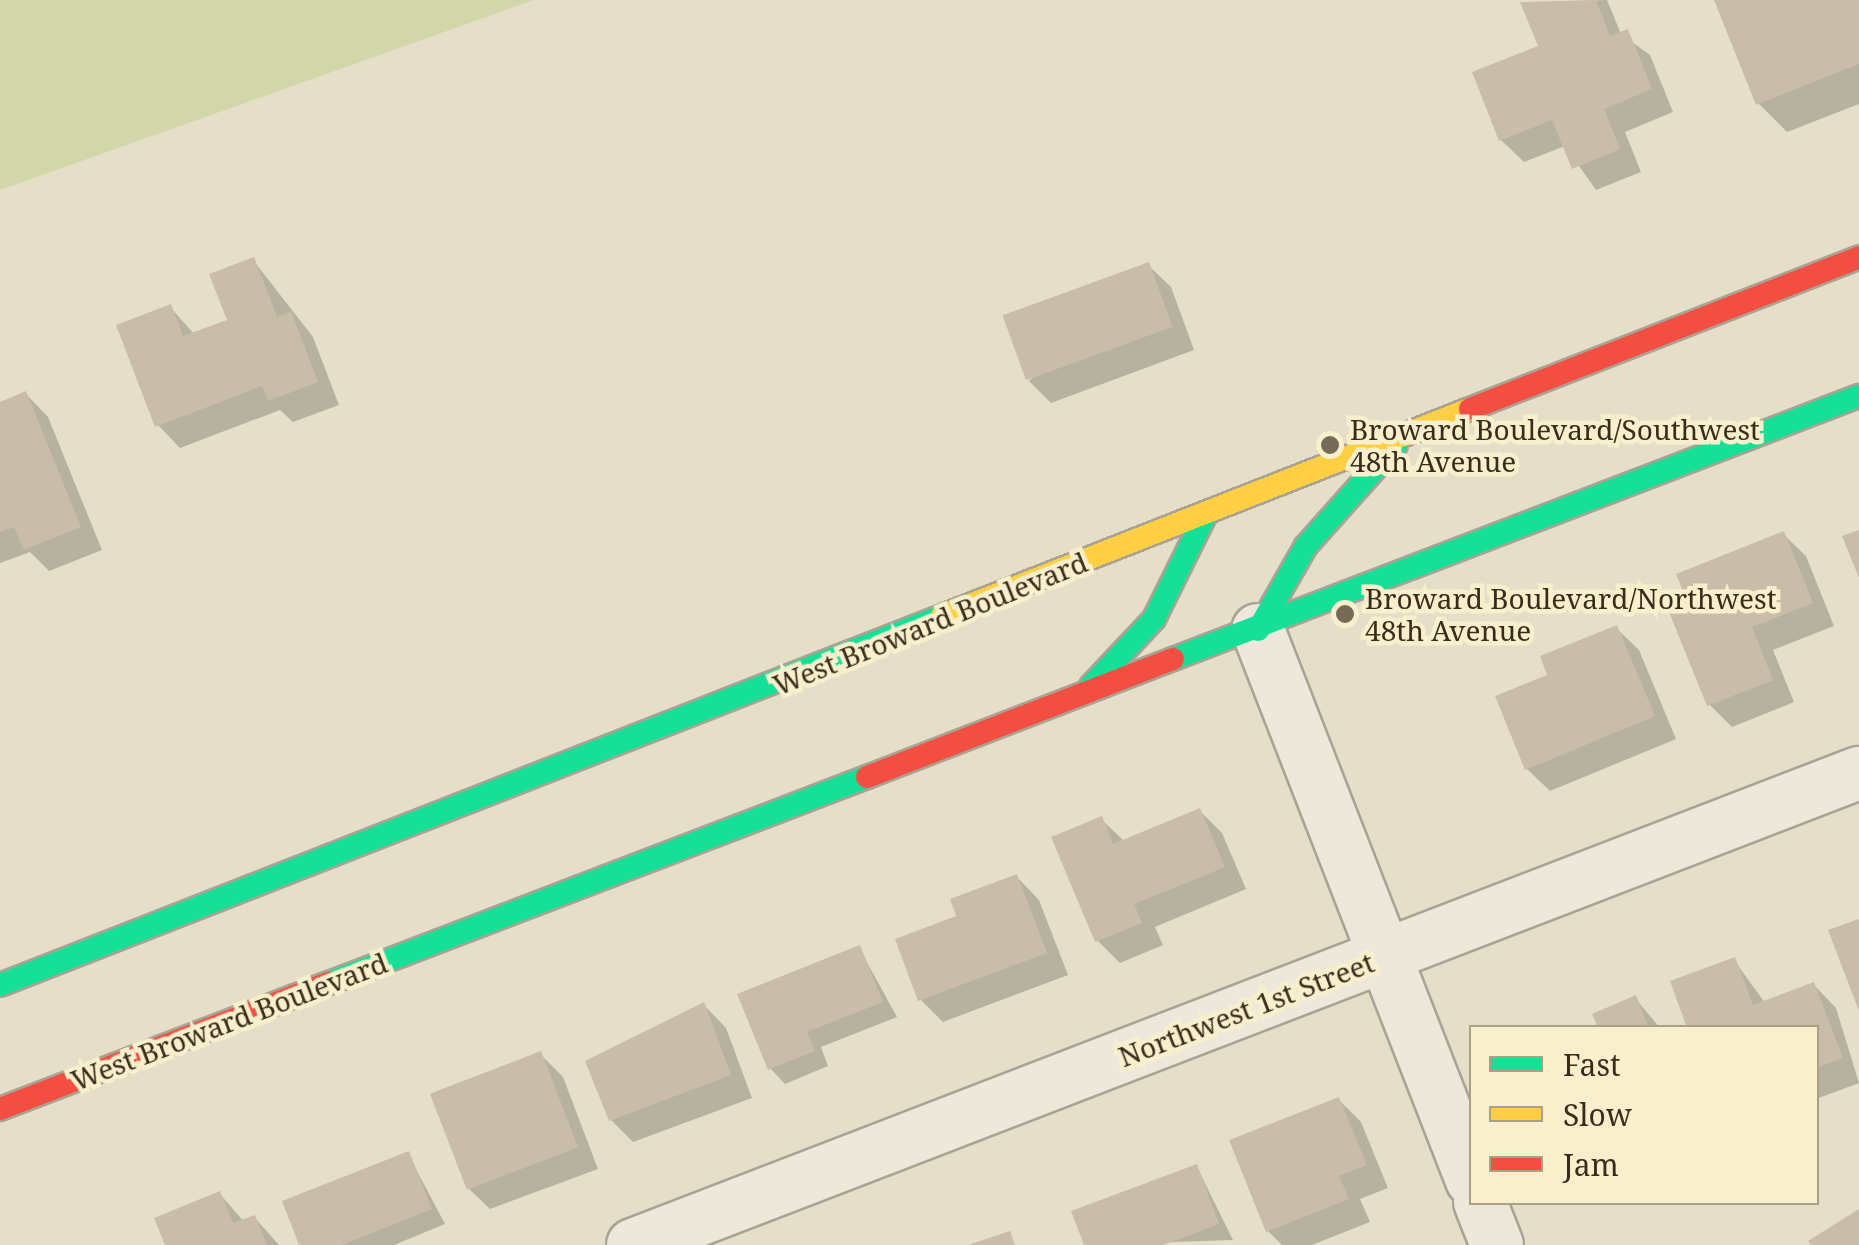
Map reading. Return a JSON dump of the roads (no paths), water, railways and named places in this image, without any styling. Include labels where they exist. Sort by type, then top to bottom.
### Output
[{"type":"main road","name":"West Broward Boulevard","points":[[0,984],[1859,257]]},
{"type":"main road","name":"West Broward Boulevard","points":[[0,1109],[1085,692],[1258,630],[1859,396]]},
{"type":"main road","points":[[1258,630],[1306,546],[1404,436]]},
{"type":"main road","points":[[1085,692],[1154,619],[1186,570],[1206,514]]},
{"type":"street","points":[[1258,630],[1469,1172]]},
{"type":"street","name":"Northwest 1st Street","points":[[632,1245],[1859,773]]},
{"type":"street","points":[[1481,1205],[1497,1245]]},
{"type":"place","name":"Broward Boulevard/Southwest 48th Avenue","points":[[1330,445]]},
{"type":"place","name":"Broward Boulevard/Northwest 48th Avenue","points":[[1345,614]]}]
